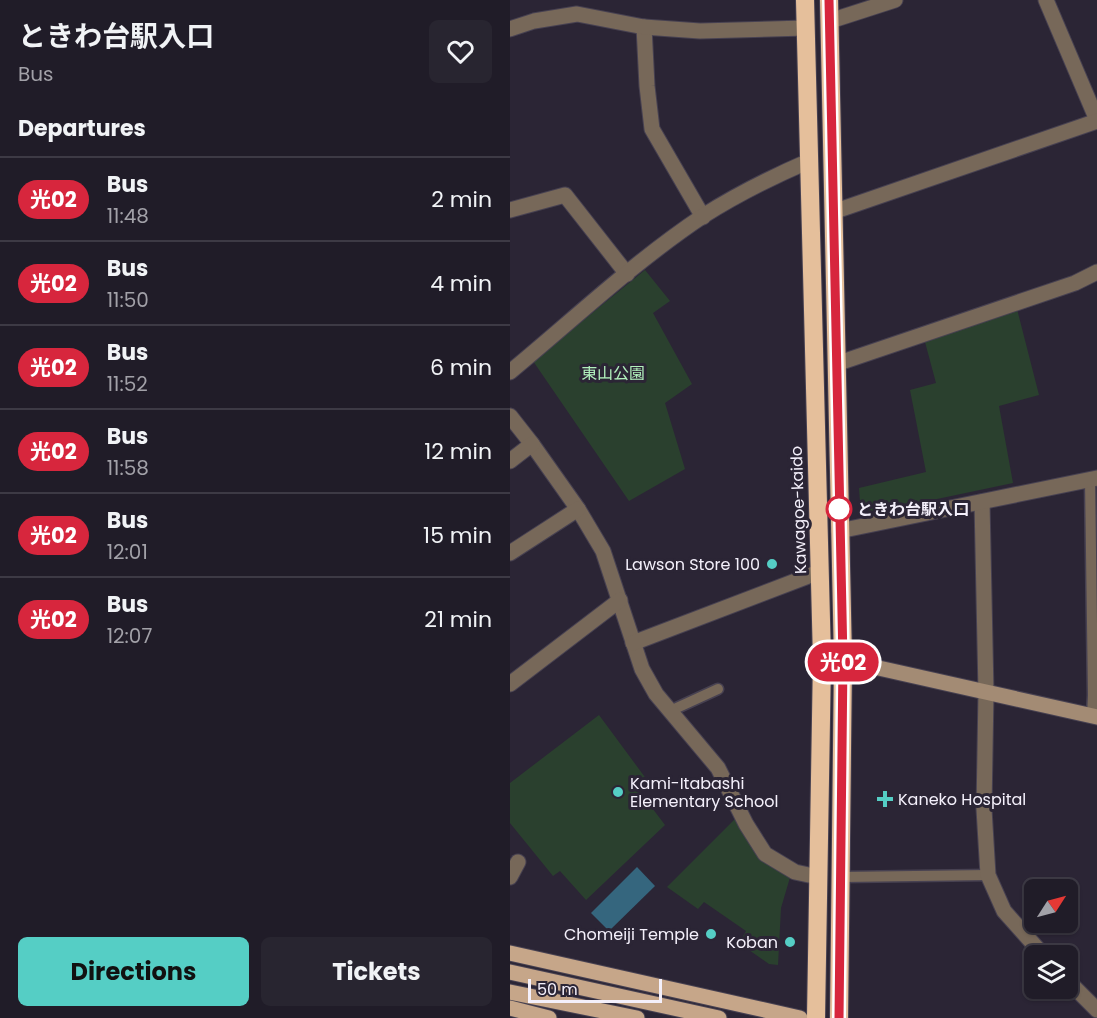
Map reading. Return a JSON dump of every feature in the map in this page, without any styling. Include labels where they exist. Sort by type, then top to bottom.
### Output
[{"type":"highway","name":"Kawagoe-kaido","points":[[805,0],[822,659],[816,1018]]},
{"type":"highway","points":[[829,0],[843,660],[839,1018]]},
{"type":"main road","points":[[510,953],[800,1018]]},
{"type":"main road","points":[[510,972],[719,1018]]},
{"type":"main road","points":[[510,992],[637,1018]]},
{"type":"main road","points":[[510,1008],[549,1018]]},
{"type":"street","points":[[830,21],[895,0]]},
{"type":"street","points":[[833,212],[1097,121],[1046,0]]},
{"type":"street","points":[[510,28],[579,7],[645,27],[700,32],[805,28]]},
{"type":"street","points":[[645,27],[647,86],[652,129],[703,217]]},
{"type":"street","points":[[510,372],[627,274],[703,217],[744,192],[809,161]]},
{"type":"street","points":[[510,210],[565,195],[627,274]]},
{"type":"street","points":[[836,364],[1075,283],[1097,272]]},
{"type":"street","points":[[510,416],[578,509],[603,551],[633,643],[656,694],[718,768],[746,824],[765,854],[795,872],[818,876]]},
{"type":"street","points":[[510,461],[532,444]]},
{"type":"street","points":[[839,531],[1094,479]]},
{"type":"street","points":[[982,502],[986,692],[984,809],[988,875],[1004,911],[1034,945]]},
{"type":"street","points":[[510,553],[578,509]]},
{"type":"street","points":[[633,643],[819,572]]},
{"type":"street","points":[[510,684],[620,600]]},
{"type":"street","points":[[822,659],[843,660],[1094,717]]},
{"type":"street","points":[[510,877],[519,862]]},
{"type":"street","points":[[1078,991],[1097,1010]]},
{"type":"lane","points":[[1094,479],[1094,717]]},
{"type":"lane","points":[[670,711],[718,689]]},
{"type":"lane","points":[[842,877],[988,875]]},
{"type":"green space","name":"東山公園","points":[[645,270],[670,301],[653,313],[692,384],[665,403],[685,469],[629,501],[533,361]]},
{"type":"green space","points":[[1017,309],[1039,395],[999,406],[1013,483],[861,515],[859,488],[926,472],[910,390],[936,383],[925,342]]},
{"type":"green space","points":[[599,715],[650,784],[640,792],[665,825],[586,900],[560,871],[553,876],[510,823],[510,783]]},
{"type":"green space","points":[[738,816],[791,874],[781,908],[778,965],[769,964],[739,943],[746,931],[704,902],[698,909],[667,887]]},
{"type":"water","points":[[637,867],[655,886],[609,931],[591,913]]},
{"type":"bus line","name":"光02","points":[[829,0],[843,660],[839,1018]]},
{"type":"place","name":"ときわ台駅入口","points":[[839,509]]},
{"type":"place","name":"Lawson Store 100","points":[[772,564]]},
{"type":"place","name":"Kami-Itabashi Elementary School","points":[[618,792]]},
{"type":"place","name":"Kaneko Hospital","points":[[885,799]]},
{"type":"place","name":"Chomeiji Temple","points":[[711,934]]},
{"type":"place","name":"Koban","points":[[790,942]]}]
